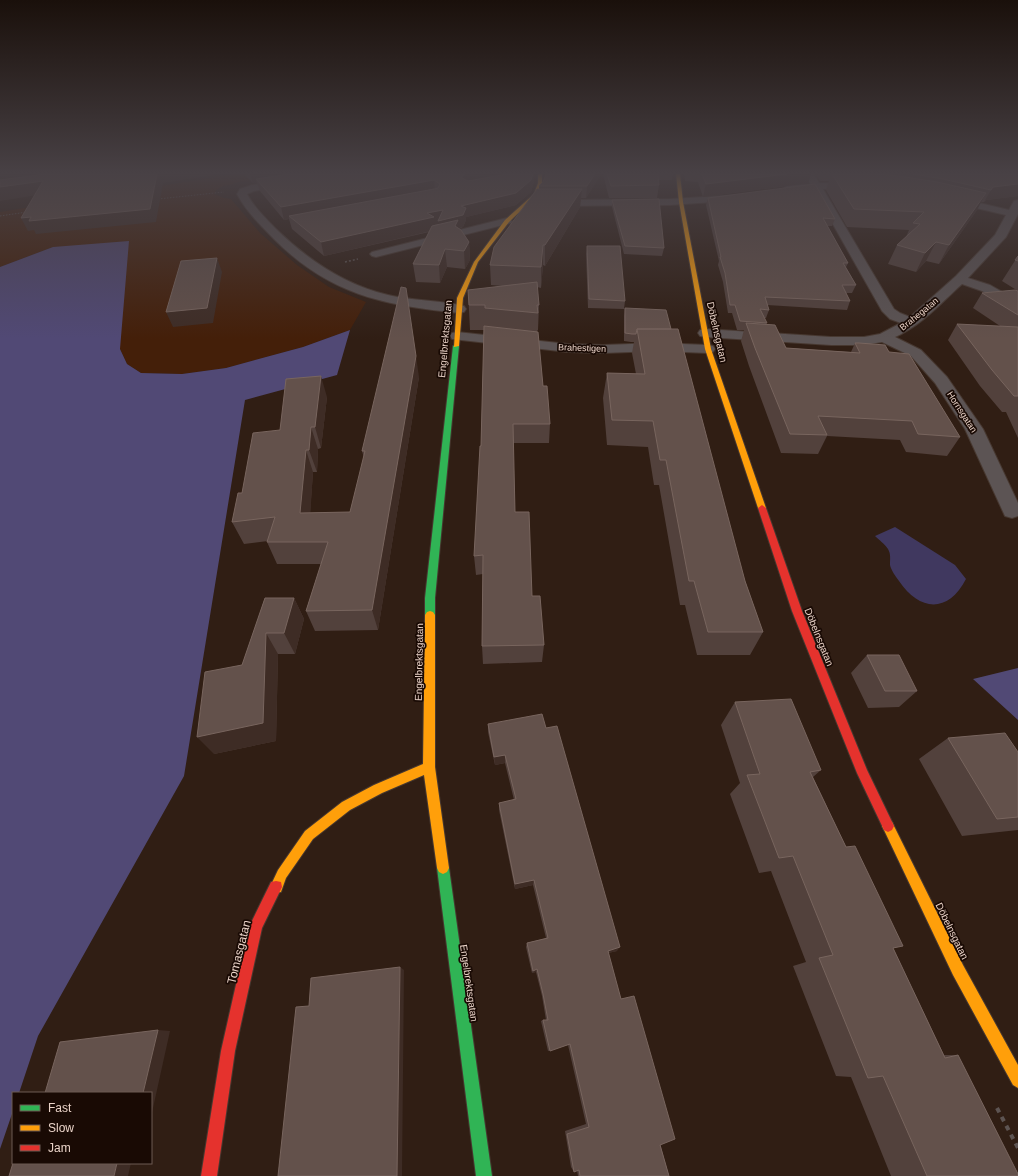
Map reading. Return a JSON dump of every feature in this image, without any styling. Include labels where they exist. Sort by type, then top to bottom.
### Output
[{"type":"street","points":[[270,229],[285,245],[304,260],[336,281],[374,296],[401,302],[459,309]]},
{"type":"street","points":[[376,254],[480,229]]},
{"type":"street","name":"Engelbrektsgatan","points":[[484,1176],[429,767],[430,598],[460,298],[476,262],[502,229]]},
{"type":"street","name":"Döbelnsgatan","points":[[686,229],[708,349],[797,611],[863,773],[958,970],[1018,1080]]},
{"type":"street","points":[[841,229],[889,311],[895,316],[912,322]]},
{"type":"street","name":"Brahegatan","points":[[705,333],[831,341],[864,340],[884,337],[902,330],[912,322],[1004,238],[1007,229]]},
{"type":"street","points":[[960,279],[986,288],[1018,306]]},
{"type":"street","name":"Brahestigen","points":[[457,336],[568,348],[603,349],[658,347],[708,349]]},
{"type":"street","name":"Hornsgatan","points":[[884,337],[916,354],[941,380],[974,429],[1012,510]]},
{"type":"street","name":"Tomasgatan","points":[[209,1176],[228,1051],[256,927],[282,874],[309,835],[346,806],[378,789],[429,767]]},
{"type":"shaded area","points":[[0,229],[256,229],[297,265],[329,287],[366,302],[350,330],[303,347],[226,368],[182,374],[141,373],[127,364],[120,349],[120,333],[53,247],[0,267]]},
{"type":"shaded area","points":[[129,241],[120,349],[127,364],[141,373],[182,374],[226,368],[303,347],[350,330],[337,375],[245,400],[184,776],[38,1036],[19,1092],[12,1092],[12,1114],[0,1149],[0,267],[53,247]]},
{"type":"shaded area","points":[[895,527],[955,565],[966,579],[959,590],[951,598],[942,603],[924,603],[907,591],[899,581],[890,565],[890,555],[888,549],[875,536]]},
{"type":"shaded area","points":[[1018,668],[1018,720],[973,679]]},
{"type":"building","points":[[305,229],[380,229],[321,242]]},
{"type":"building","points":[[431,229],[459,229],[469,242],[464,251],[445,249],[439,265],[413,264]]},
{"type":"building","points":[[507,229],[556,229],[545,245],[543,245],[541,267],[490,265],[494,247]]},
{"type":"building","points":[[620,229],[662,229],[664,248],[625,246]]},
{"type":"building","points":[[715,229],[829,229],[848,263],[843,263],[856,285],[842,285],[850,301],[765,297],[769,310],[760,309],[767,323],[740,321],[735,305],[730,305]]},
{"type":"building","points":[[915,229],[960,229],[949,245],[936,242],[925,253],[897,245]]},
{"type":"building","points":[[587,246],[620,246],[625,301],[589,299]]},
{"type":"building","points":[[217,258],[207,308],[166,312],[181,261]]},
{"type":"building","points":[[537,282],[539,305],[537,305],[538,313],[485,308],[485,305],[469,305],[468,290]]},
{"type":"building","points":[[401,287],[406,288],[416,356],[372,610],[306,611],[328,542],[267,542],[275,517],[232,522],[238,493],[242,493],[253,433],[280,430],[286,379],[321,376],[315,427],[311,427],[309,450],[306,450],[300,513],[350,512],[365,451],[362,451]]},
{"type":"building","points":[[1018,291],[1018,315],[982,293]]},
{"type":"building","points":[[625,308],[666,310],[671,329],[637,329],[636,334],[625,333]]},
{"type":"building","points":[[746,323],[775,325],[786,348],[860,353],[855,343],[859,343],[885,345],[889,352],[909,354],[960,437],[918,434],[912,421],[818,416],[827,435],[790,434]]},
{"type":"building","points":[[957,324],[1018,327],[1018,396],[1014,396]]},
{"type":"building","points":[[484,326],[538,332],[543,386],[547,386],[550,424],[513,424],[515,512],[529,512],[532,596],[540,596],[544,645],[482,646],[483,555],[474,556],[481,446]]},
{"type":"building","points":[[637,329],[678,329],[745,581],[763,632],[708,632],[694,581],[689,581],[666,460],[660,460],[653,421],[612,420],[607,373],[645,374]]},
{"type":"building","points":[[265,598],[294,598],[284,633],[266,633],[263,723],[197,737],[205,672],[242,665]]},
{"type":"building","points":[[867,655],[899,655],[917,691],[885,691]]},
{"type":"building","points":[[791,699],[821,770],[810,772],[846,847],[855,846],[903,946],[893,948],[945,1058],[958,1055],[1018,1176],[927,1176],[883,1076],[868,1078],[819,958],[833,955],[793,856],[779,858],[747,775],[760,774],[735,702]]},
{"type":"building","points":[[542,714],[546,728],[557,726],[620,947],[608,951],[621,999],[634,996],[675,1139],[660,1145],[669,1176],[580,1176],[579,1170],[574,1172],[567,1134],[589,1127],[570,1044],[550,1051],[543,1020],[548,1020],[543,994],[537,969],[533,971],[527,943],[548,938],[534,880],[515,884],[499,803],[516,799],[505,755],[494,757],[488,724]]},
{"type":"building","points":[[1005,733],[1018,752],[1018,817],[997,819],[948,738]]},
{"type":"building","points":[[400,967],[397,1176],[278,1176],[296,1007],[309,1006],[311,978]]},
{"type":"building","points":[[158,1030],[143,1092],[45,1092],[60,1042]]},
{"type":"building","points":[[13,1164],[117,1164],[114,1176],[9,1176]]},
{"type":"traffic: fast","points":[[430,615],[430,598],[456,346]]},
{"type":"traffic: fast","points":[[443,868],[484,1176]]},
{"type":"traffic: slow","points":[[456,346],[460,298],[476,262],[501,229]]},
{"type":"traffic: slow","points":[[686,229],[708,349],[762,508]]},
{"type":"traffic: slow","points":[[430,615],[429,767],[443,868]]},
{"type":"traffic: slow","points":[[276,887],[282,874],[309,835],[346,806],[378,789],[429,767]]},
{"type":"traffic: slow","points":[[888,826],[958,970],[1018,1080]]},
{"type":"traffic: jam","points":[[762,508],[797,611],[863,773],[888,826]]},
{"type":"traffic: jam","points":[[209,1176],[228,1051],[256,927],[276,887]]}]
